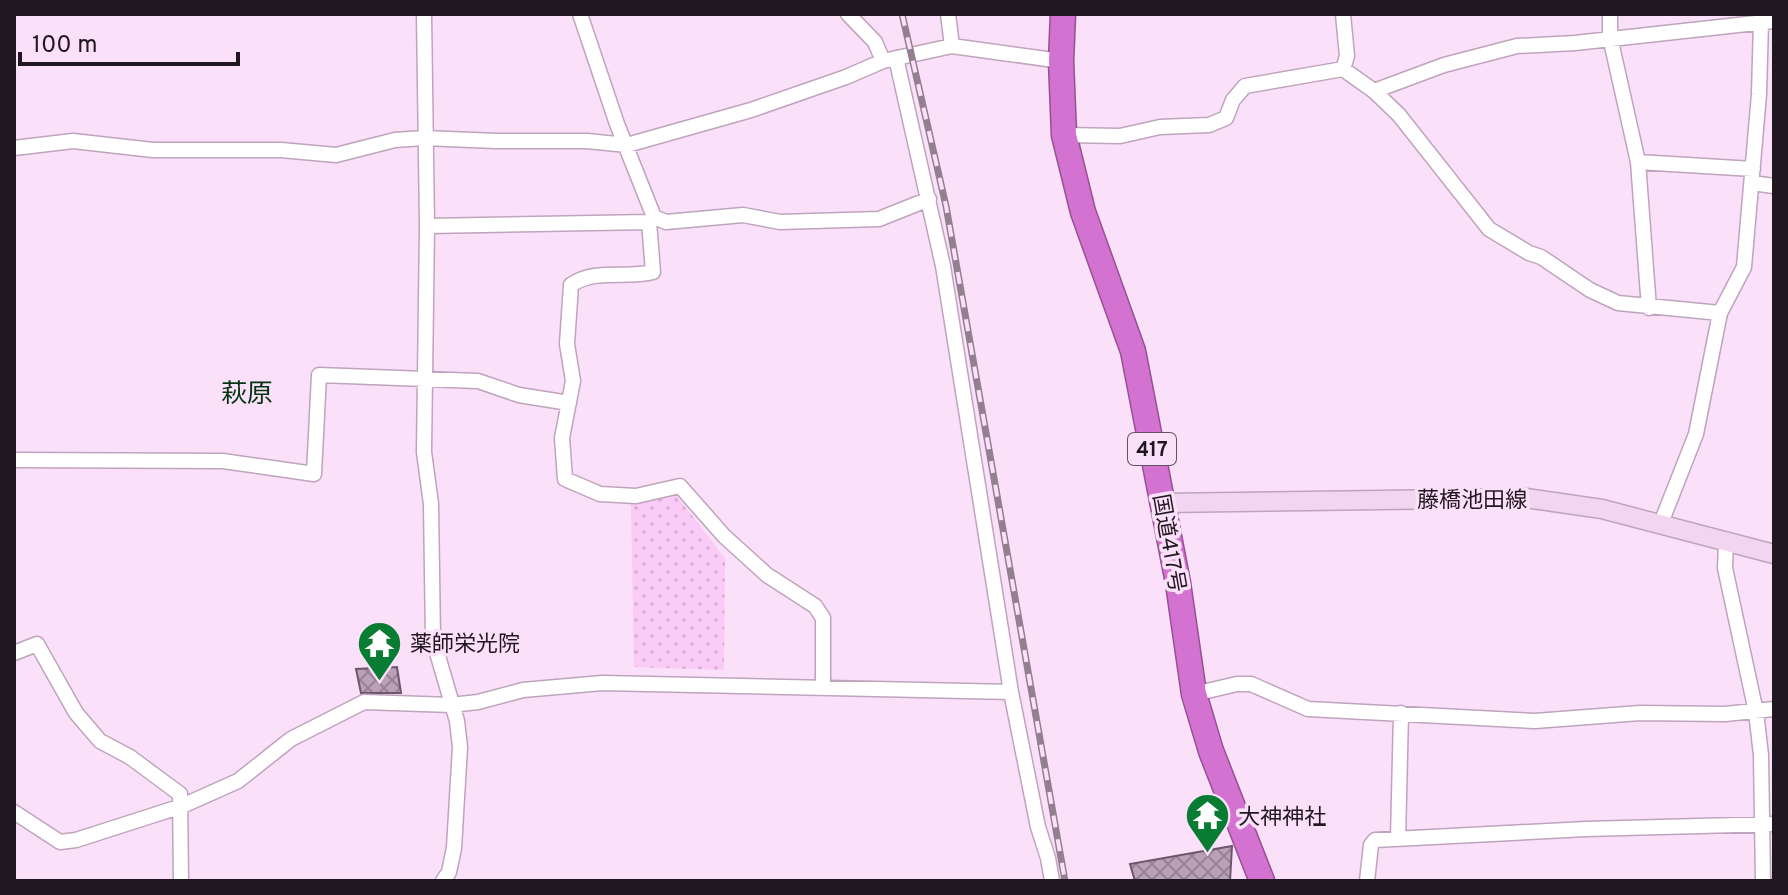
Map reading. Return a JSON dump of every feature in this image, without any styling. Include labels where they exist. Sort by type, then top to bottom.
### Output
[{"type":"highway","name":"国道417号","points":[[1063,14],[1064,135],[1083,212],[1133,351],[1163,503],[1194,694],[1211,751],[1262,881]]},
{"type":"main road","name":"藤橋池田線","points":[[1163,503],[1526,498],[1602,509],[1774,554]]},
{"type":"street","points":[[424,14],[427,226],[424,452],[431,504],[433,639],[457,721],[460,747],[457,822],[450,878]]},
{"type":"street","points":[[580,14],[652,220],[653,272],[639,276],[584,276],[571,285],[567,344],[573,381],[562,438],[565,479],[600,494],[636,496],[680,486],[724,536],[767,575],[815,606],[823,618],[823,688]]},
{"type":"street","points":[[848,14],[890,59],[929,199],[960,367],[1011,692],[1052,881]]},
{"type":"street","points":[[948,14],[952,46]]},
{"type":"street","points":[[1343,14],[1347,56],[1343,69]]},
{"type":"street","points":[[1610,14],[1610,37],[1638,162],[1649,308]]},
{"type":"street","points":[[1374,91],[1444,65],[1517,46],[1575,43],[1767,22],[1744,267],[1720,313],[1696,434],[1661,523]]},
{"type":"street","points":[[14,148],[73,141],[153,150],[281,150],[336,155],[395,140],[424,138],[537,139],[627,145],[751,110],[890,59],[952,46],[1061,61]]},
{"type":"street","points":[[1064,135],[1120,136],[1160,127],[1209,125],[1226,118],[1233,100],[1245,86],[1343,69],[1374,91],[1399,115],[1489,229],[1541,257],[1590,290],[1618,303],[1720,313]]},
{"type":"street","points":[[1638,162],[1753,176],[1774,186]]},
{"type":"street","points":[[427,226],[666,222],[743,215],[780,222],[879,219],[929,199]]},
{"type":"street","points":[[14,460],[223,461],[314,474],[319,375],[478,381],[519,395],[569,403]]},
{"type":"street","points":[[1726,542],[1725,568],[1756,712],[1769,823],[1763,881]]},
{"type":"street","points":[[14,653],[37,644],[76,713],[100,741],[130,757],[180,794],[181,881]]},
{"type":"street","points":[[14,812],[60,842],[76,840],[182,806],[238,781],[291,739],[364,702],[451,705],[478,702],[523,690],[602,683],[1011,692]]},
{"type":"street","points":[[1194,694],[1237,684],[1251,684],[1308,709],[1535,721],[1640,713],[1756,712],[1774,709]]},
{"type":"street","points":[[1398,839],[1401,713]]},
{"type":"street","points":[[1367,881],[1371,845],[1375,840],[1769,823]]},
{"type":"shaded area","points":[[675,494],[725,558],[724,670],[634,667],[631,503]]},
{"type":"building","name":"薬師栄光院","points":[[397,667],[401,693],[361,693],[356,669]]},
{"type":"building","name":"大神神社","points":[[1232,846],[1230,881],[1135,881],[1130,864]]},
{"type":"railway","points":[[902,14],[946,206],[1065,881]]},
{"type":"place","name":"薬師栄光院","points":[[379,682]]},
{"type":"place","name":"大神神社","points":[[1207,855]]},
{"type":"district","name":"萩原","points":[[247,393]]}]
